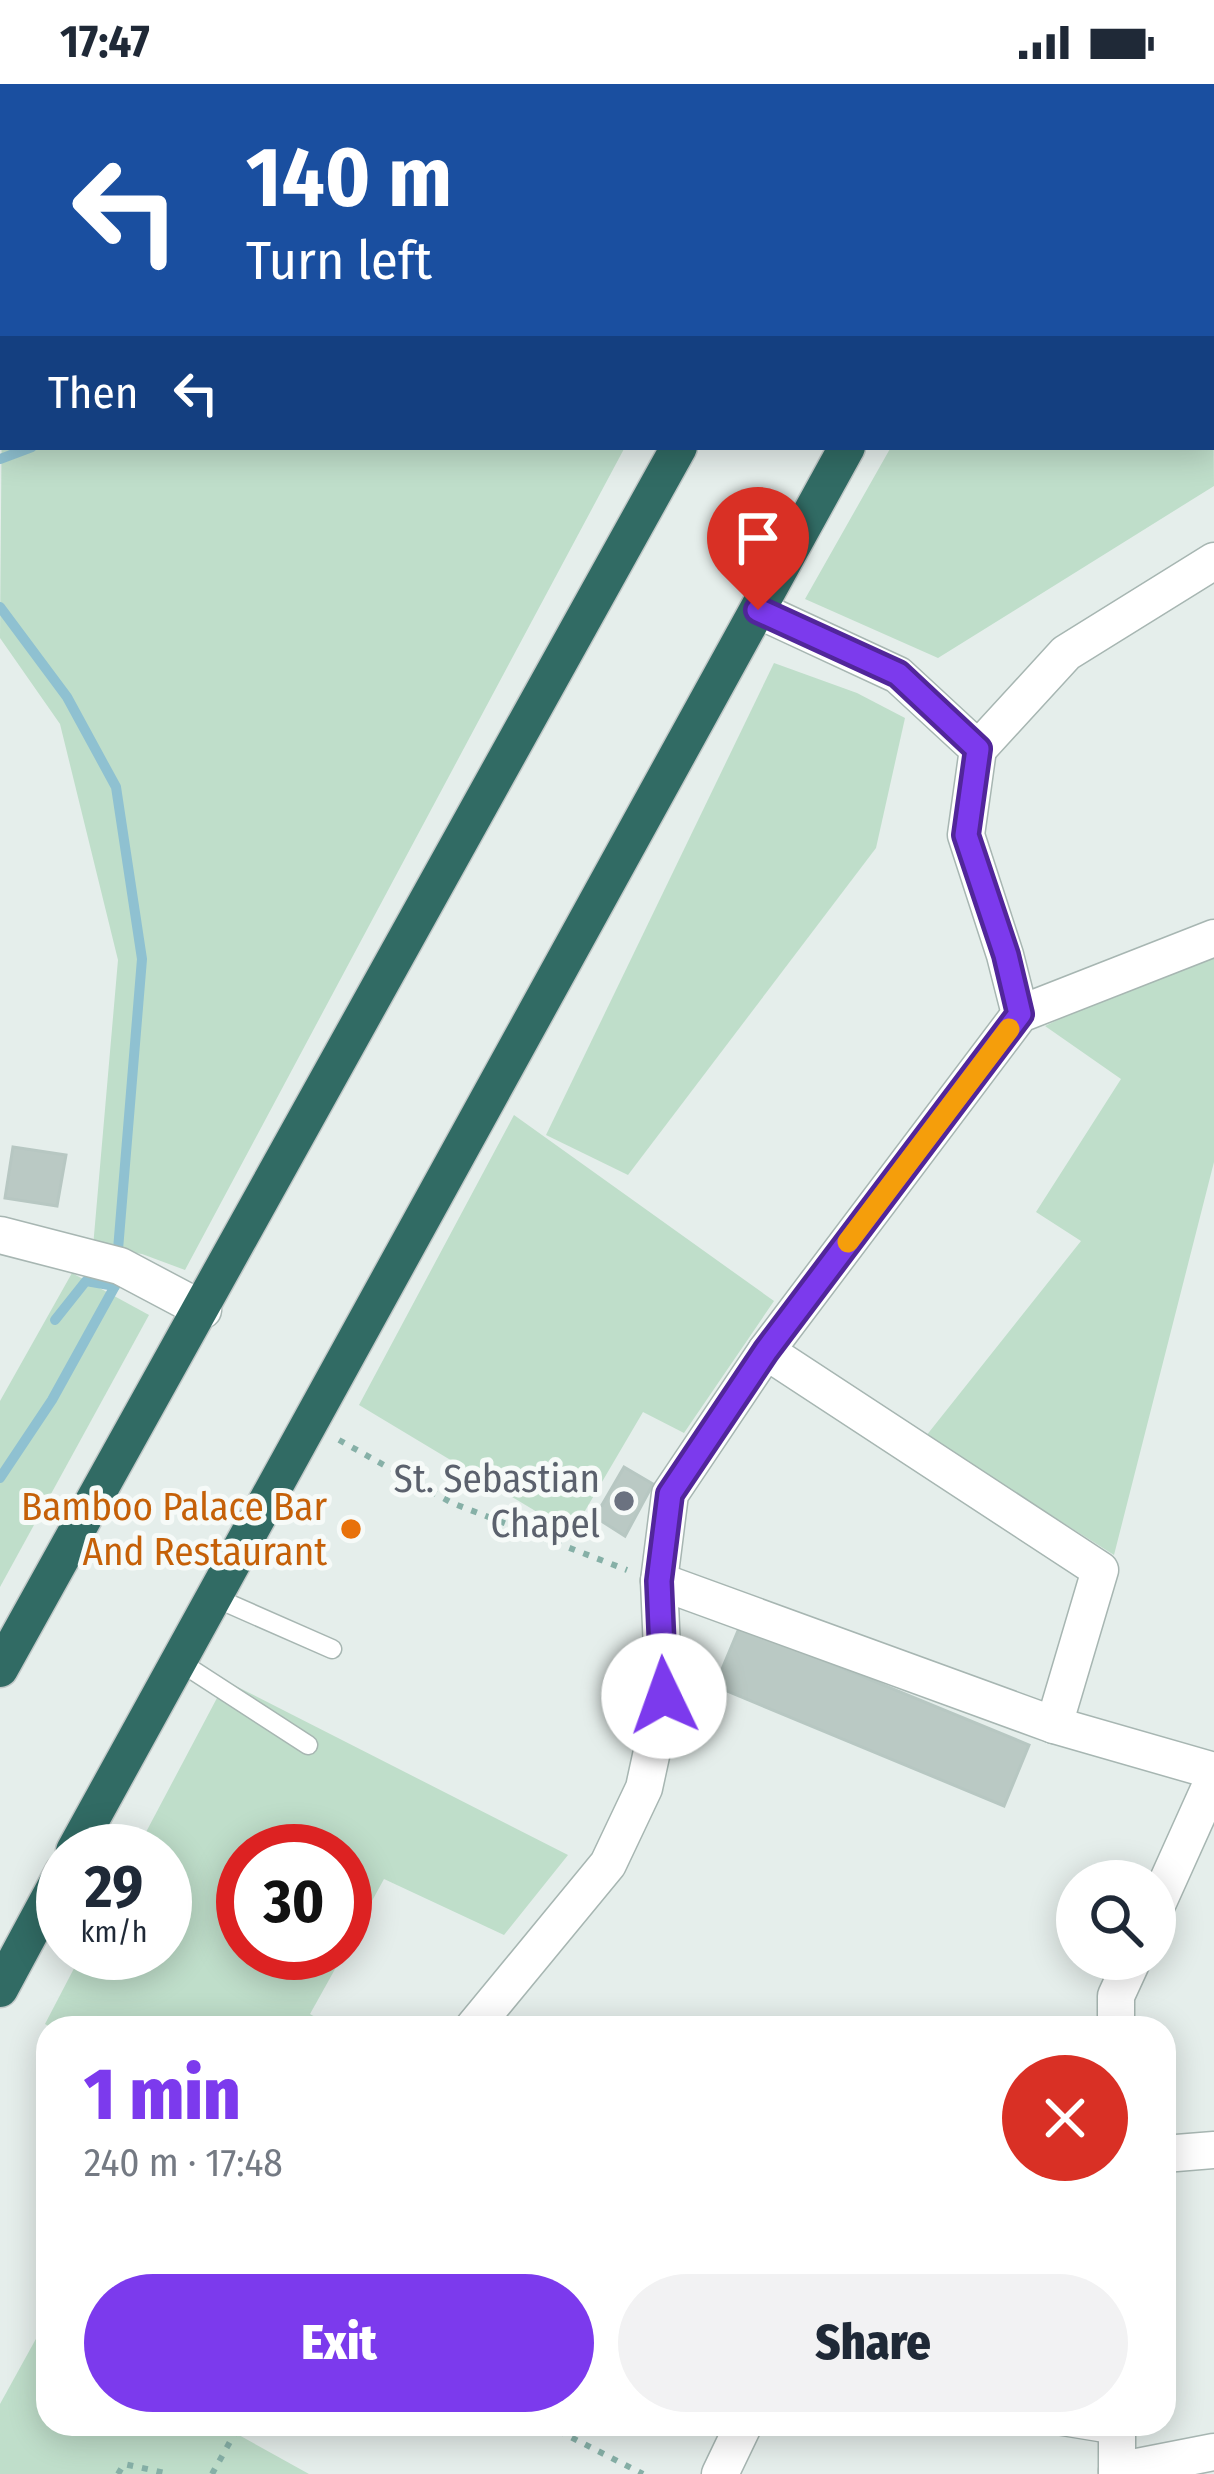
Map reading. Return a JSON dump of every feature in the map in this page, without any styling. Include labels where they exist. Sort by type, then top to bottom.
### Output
[{"type":"highway","points":[[0,1669],[677,450]]},
{"type":"highway","points":[[89,1824],[846,450]]},
{"type":"highway","points":[[0,1989],[36,1922]]},
{"type":"street","points":[[1020,1014],[1006,955],[966,835],[978,749],[1066,653],[1214,562]]},
{"type":"street","points":[[758,610],[898,674],[978,749]]},
{"type":"street","points":[[483,2016],[608,1864],[644,1788],[664,1696],[659,1581],[670,1494],[766,1351],[1020,1014],[1214,938]]},
{"type":"street","points":[[0,1235],[120,1266],[202,1310]]},
{"type":"street","points":[[766,1351],[1100,1570],[1054,1725]]},
{"type":"street","points":[[659,1581],[1054,1725],[1214,1775],[1176,1861]]},
{"type":"street","points":[[1116,2016],[1116,1996],[1123,1980]]},
{"type":"street","points":[[1176,2152],[1214,2150]]},
{"type":"street","points":[[720,2474],[738,2436]]},
{"type":"street","points":[[1117,2451],[1214,2452]]},
{"type":"lane","points":[[216,1598],[332,1648]]},
{"type":"lane","points":[[177,1660],[308,1745]]},
{"type":"lane","points":[[1080,2436],[1117,2451]]},
{"type":"path","points":[[311,1425],[452,1503],[583,1554]]},
{"type":"path","points":[[212,2474],[234,2436]]},
{"type":"path","points":[[569,2436],[643,2474]]},
{"type":"path","points":[[118,2474],[124,2464],[170,2474]]},
{"type":"green space","points":[[2,450],[623,450],[185,1270],[142,1254],[93,1247],[118,960],[60,724],[0,638]]},
{"type":"green space","points":[[889,450],[1214,450],[1214,486],[938,658],[805,599]]},
{"type":"green space","points":[[774,663],[857,693],[905,718],[876,848],[628,1175],[546,1135]]},
{"type":"green space","points":[[1214,944],[1214,1162],[1114,1555],[926,1436],[1081,1241],[1036,1212],[1121,1079],[1045,1026]]},
{"type":"green space","points":[[514,1115],[774,1301],[684,1433],[643,1412],[572,1533],[359,1405]]},
{"type":"green space","points":[[72,1273],[149,1315],[0,1587],[0,1401]]},
{"type":"green space","points":[[226,1681],[568,1855],[504,1935],[384,1879],[372,1901],[372,1824],[216,1824],[216,1980],[329,1980],[310,2014],[313,2016],[49,2016],[68,1980],[192,1980],[192,1824],[150,1824]]},
{"type":"green space","points":[[36,2339],[36,2436],[241,2436],[309,2474],[0,2474],[0,2404]]},
{"type":"building","points":[[13,1147],[66,1155],[57,1206],[5,1198]]},
{"type":"building","name":"St. Sebastian Chapel","points":[[624,1467],[653,1484],[625,1536],[595,1517]]},
{"type":"building","points":[[740,1626],[1029,1745],[1004,1806],[715,1686]]},
{"type":"waterway","points":[[0,459],[24,450]]},
{"type":"waterway","points":[[0,607],[67,697],[116,787],[142,959],[115,1286],[52,1400],[0,1478]]},
{"type":"waterway","points":[[55,1320],[86,1281],[115,1286]]},
{"type":"slow traffic","points":[[848,1242],[1009,1029]]},
{"type":"place","name":"St. Sebastian Chapel","points":[[624,1501]]},
{"type":"place","name":"Bamboo Palace Bar And Restaurant","points":[[351,1529]]},
{"type":"route","points":[[664,1696],[659,1581],[670,1494],[766,1351],[1020,1014],[1006,955],[966,835],[978,749],[898,674],[758,610]]}]
